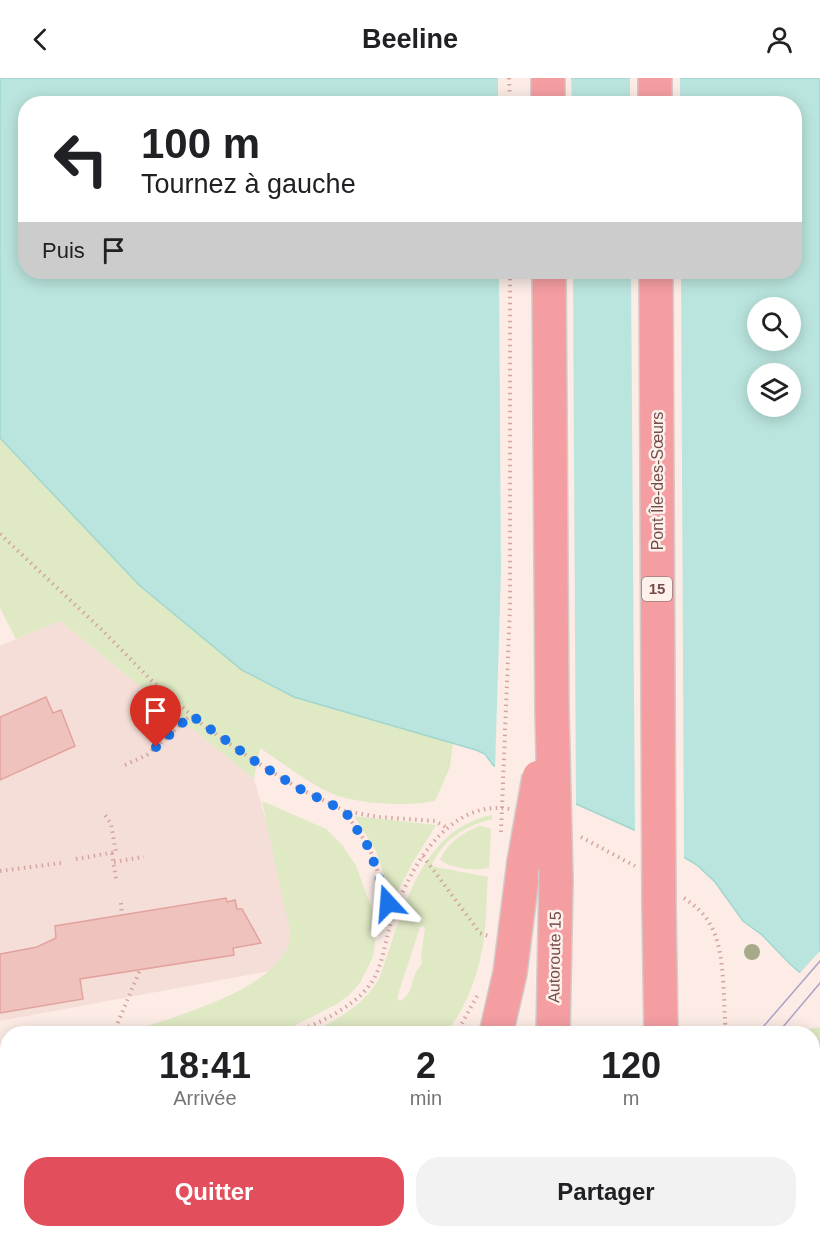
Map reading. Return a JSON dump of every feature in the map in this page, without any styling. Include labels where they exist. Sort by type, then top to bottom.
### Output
[{"type":"highway","points":[[548,78],[548,96]]},
{"type":"highway","points":[[655,78],[655,96]]},
{"type":"highway","points":[[498,1026],[510,973],[524,862],[552,711],[549,279]]},
{"type":"highway","name":"Pont Île-des-Sœurs","points":[[656,279],[668,899]]},
{"type":"highway","name":"Autoroute 15","points":[[552,711],[556,880],[553,1026]]},
{"type":"highway","name":"15","points":[[661,1026],[668,899]]},
{"type":"path","points":[[509,78],[510,96]]},
{"type":"path","points":[[501,837],[510,585],[510,279]]},
{"type":"path","points":[[0,534],[103,631],[153,682],[191,715],[253,760],[298,788],[345,811],[379,818],[435,821],[447,828]]},
{"type":"path","points":[[125,765],[141,760],[191,715]]},
{"type":"path","points":[[307,1026],[342,1009],[369,986],[378,969],[393,916],[402,894],[432,843],[464,816],[491,808],[517,810]]},
{"type":"path","points":[[345,811],[369,848],[393,916]]},
{"type":"path","points":[[76,859],[116,852],[111,824],[105,815]]},
{"type":"path","points":[[579,836],[638,867]]},
{"type":"path","points":[[112,853],[116,879]]},
{"type":"path","points":[[423,856],[480,933],[492,938]]},
{"type":"path","points":[[114,862],[144,857]]},
{"type":"path","points":[[0,871],[62,863]]},
{"type":"path","points":[[668,899],[706,917],[716,936],[720,955],[725,1026]]},
{"type":"path","points":[[121,903],[122,915]]},
{"type":"path","points":[[116,1026],[140,970]]},
{"type":"shaded area","points":[[60,621],[254,779],[307,964],[0,1021],[0,646]]},
{"type":"green space","points":[[0,438],[139,585],[242,670],[294,697],[453,743],[450,767],[435,801],[410,804],[350,799],[326,791],[260,748],[254,779],[60,621],[16,639],[0,608]]},
{"type":"green space","points":[[262,801],[326,829],[343,846],[356,866],[373,912],[376,935],[373,957],[360,983],[348,996],[335,1005],[294,1026],[146,1026],[216,1002],[261,977],[278,962],[288,946],[289,924]]},
{"type":"green space","points":[[492,815],[492,819],[456,835],[442,849],[431,866],[488,877],[481,956],[468,997],[454,1022],[451,1026],[323,1026],[350,1010],[374,987],[380,977],[396,928],[416,879],[446,838],[467,824]],"holes":[[[423,926],[425,928],[422,963],[409,992],[399,1001],[397,998],[420,927]]]},
{"type":"green space","points":[[354,816],[436,825],[393,901],[376,851]]},
{"type":"green space","points":[[481,826],[491,829],[489,868],[464,868],[440,860],[457,838]]},
{"type":"water","points":[[0,78],[820,78],[820,990],[762,935],[743,921],[715,882],[697,865],[650,837],[509,774],[493,765],[485,754],[476,750],[294,697],[242,670],[139,585],[0,438]]},
{"type":"pier","points":[[498,78],[571,78],[572,96],[498,96]]},
{"type":"pier","points":[[630,78],[680,78],[680,96],[630,96]]},
{"type":"pier","points":[[499,279],[573,279],[576,806],[495,770],[501,572]]},
{"type":"pier","points":[[631,279],[681,279],[684,860],[635,833]]},
{"type":"pier","points":[[820,951],[820,992],[819,993],[798,975]]},
{"type":"building","points":[[46,697],[53,713],[61,710],[75,746],[0,780],[0,717]]},
{"type":"building","points":[[226,898],[227,902],[235,900],[237,909],[242,909],[261,943],[233,948],[234,955],[80,979],[83,999],[0,1013],[0,954],[37,947],[56,938],[55,926]]},
{"type":"tram line","points":[[764,1026],[820,961]]},
{"type":"tram line","points":[[784,1026],[820,983]]},
{"type":"route","points":[[156,747],[191,715],[253,760],[298,788],[345,811],[369,848],[388,903]]}]
